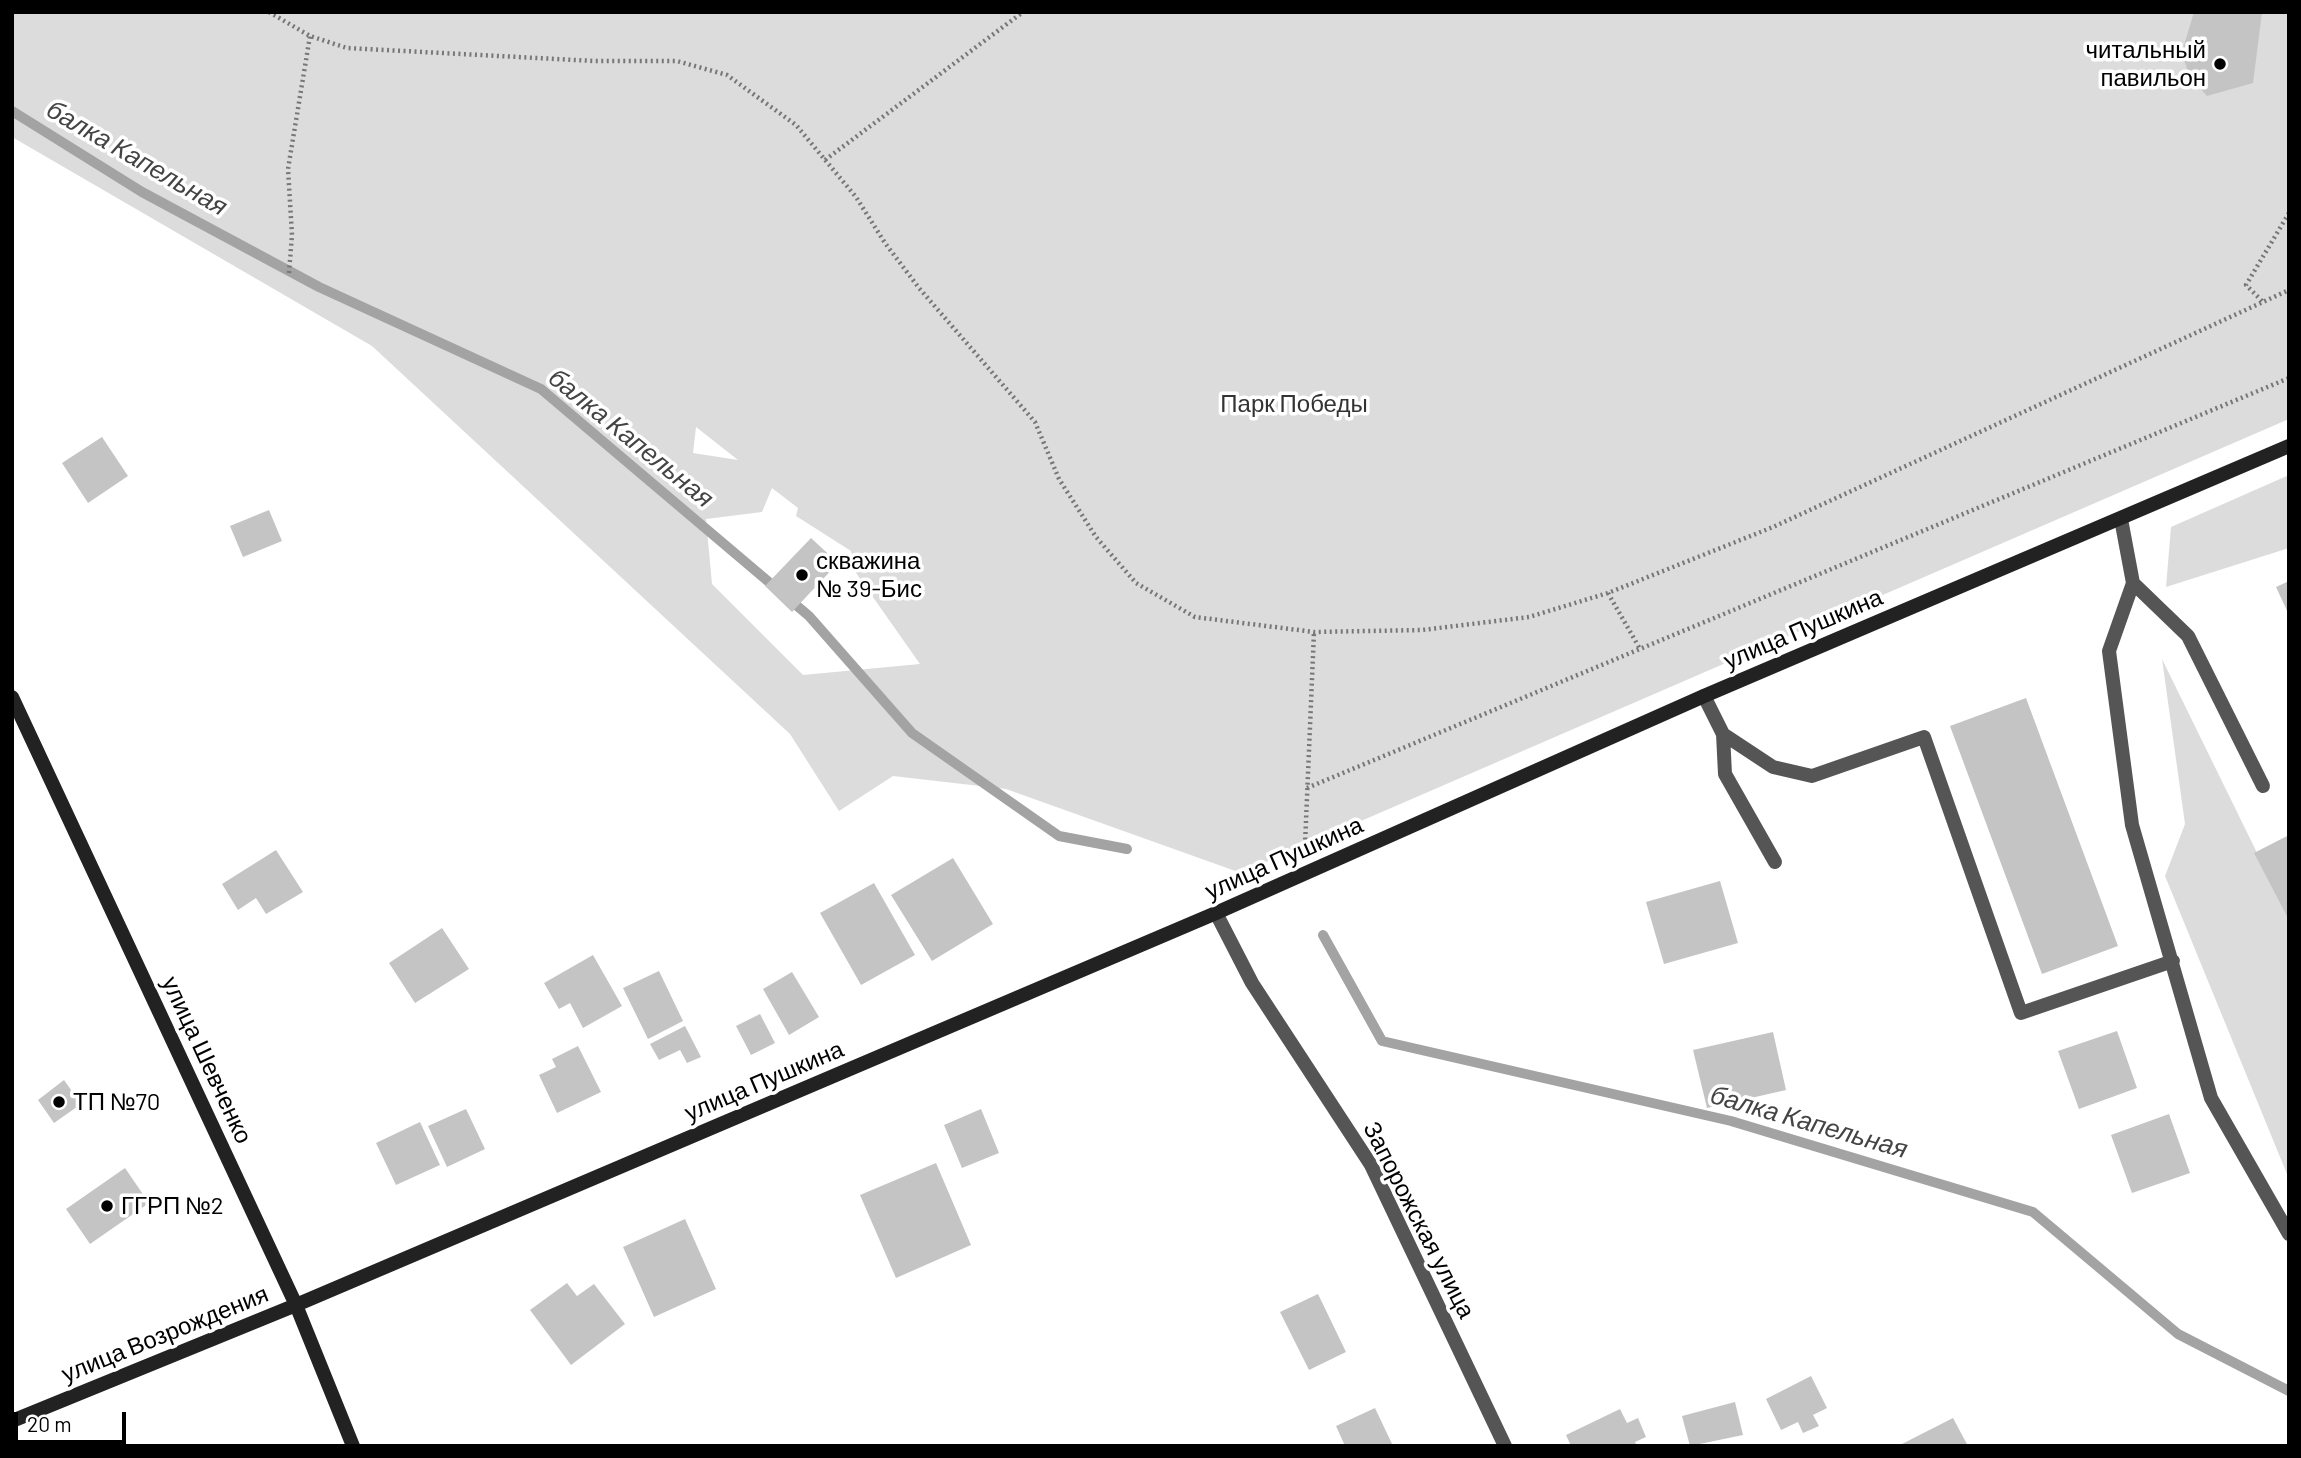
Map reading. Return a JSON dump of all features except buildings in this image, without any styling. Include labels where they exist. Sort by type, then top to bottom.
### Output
[{"type":"street","name":"улица Пушкина","points":[[296,1305],[1221,911],[1704,696],[2289,446]]},
{"type":"street","points":[[2121,519],[2133,583],[2109,651],[2132,825],[2211,1098],[2289,1234]]},
{"type":"street","points":[[2133,583],[2188,636],[2263,786]]},
{"type":"street","points":[[1704,696],[1723,734],[1725,774],[1775,862]]},
{"type":"street","name":"улица Шевченко","points":[[12,697],[296,1305],[352,1446]]},
{"type":"street","points":[[1723,734],[1773,767],[1812,776],[1924,737],[2021,1013],[2173,961]]},
{"type":"street","name":"Запорожская улица","points":[[1221,911],[1252,983],[1371,1165],[1505,1446]]},
{"type":"street","name":"улица Возрождения","points":[[12,1421],[296,1305]]},
{"type":"path","points":[[269,12],[310,36],[347,48],[580,61],[677,61],[727,75],[796,125],[856,197],[885,243],[919,288],[1035,422],[1059,479],[1096,537],[1136,583],[1195,617],[1314,632],[1422,631],[1529,617],[1608,593],[1773,527],[2289,290]]},
{"type":"path","points":[[825,160],[1023,12]]},
{"type":"path","points":[[289,271],[292,235],[288,169],[310,36]]},
{"type":"path","points":[[2263,301],[2246,285],[2289,213]]},
{"type":"path","points":[[1307,788],[2289,378]]},
{"type":"path","points":[[1608,593],[1640,649]]},
{"type":"path","points":[[1303,875],[1314,632]]},
{"type":"green space","name":"Парк Победы","points":[[12,12],[2289,12],[2289,419],[1241,873],[1006,789],[893,776],[839,811],[790,734],[372,346],[12,137]],"holes":[[[696,427],[738,460],[693,453]],[[772,488],[798,508],[796,516],[851,551],[856,573],[920,664],[803,675],[712,584],[706,519],[762,512]]]},
{"type":"green space","points":[[2289,475],[2289,548],[2166,587],[2171,527]]},
{"type":"green space","points":[[2162,659],[2289,918],[2289,1179],[2165,876],[2185,824]]},
{"type":"waterway","name":"балка Капельная","points":[[12,111],[142,192],[319,287],[541,389],[809,616],[912,733],[1059,836],[1127,849]]},
{"type":"waterway","name":"балка Капельная","points":[[1323,935],[1382,1041],[1731,1121],[2033,1212],[2178,1334],[2289,1391]]},
{"type":"place","name":"читальный павильон","points":[[2220,64]]},
{"type":"place","name":"скважина № 39-Бис","points":[[802,575]]},
{"type":"place","name":"ТП №70","points":[[59,1102]]},
{"type":"place","name":"ГГРП №2","points":[[107,1206]]}]
